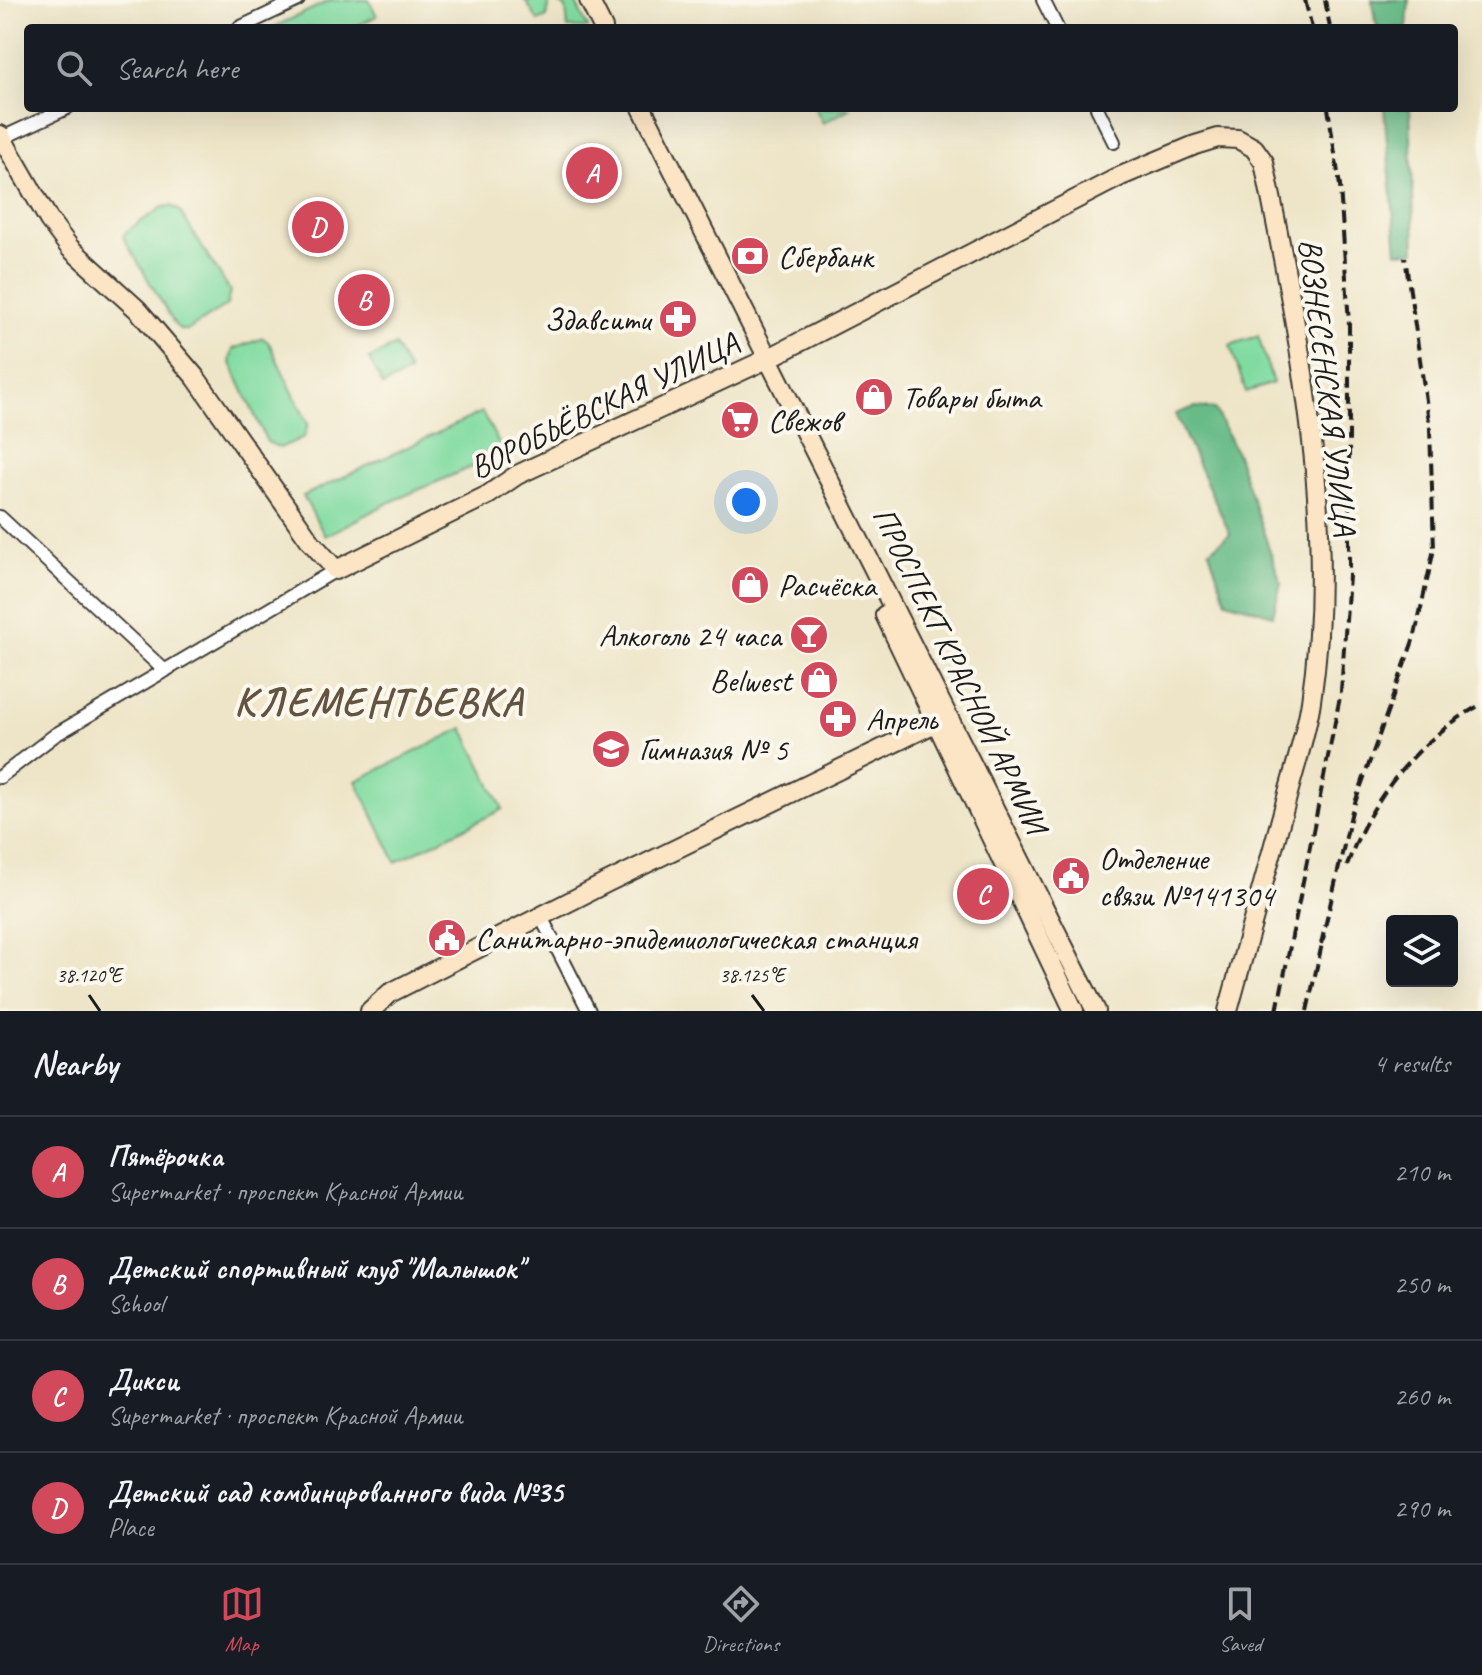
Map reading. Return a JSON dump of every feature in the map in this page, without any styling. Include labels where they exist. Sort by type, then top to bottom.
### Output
[{"type":"main road","points":[[589,0],[601,24]]},
{"type":"main road","name":"ПРОСПЕКТ КРАСНОЙ АРМИИ","points":[[644,112],[767,359],[783,383],[1096,1011]]},
{"type":"main road","points":[[1,137],[33,194],[70,248],[170,346],[311,542],[336,570]]},
{"type":"main road","name":"ВОРОБЬЁВСКАЯ УЛИЦА","points":[[336,570],[488,495],[517,475],[767,359],[1121,176],[1218,138],[1238,139],[1254,148]]},
{"type":"main road","name":"ВОЗНЕСЕНСКАЯ УЛИЦА","points":[[1228,1011],[1311,704],[1318,636],[1318,499],[1289,286],[1264,162],[1254,148]]},
{"type":"main road","name":"ПРОСПЕКТ КРАСНОЙ АРМИИ","points":[[767,359],[776,387],[1074,1011]]},
{"type":"main road","points":[[370,1011],[390,993],[540,915],[935,723]]},
{"type":"street","points":[[247,24],[298,0]]},
{"type":"street","points":[[1043,0],[1055,24]]},
{"type":"street","points":[[1,137],[58,112]]},
{"type":"street","points":[[1099,112],[1114,142]]},
{"type":"street","points":[[0,517],[165,671]]},
{"type":"street","name":"ВОРОБЬЁВСКАЯ УЛИЦА","points":[[0,777],[55,735],[336,570]]},
{"type":"street","points":[[540,915],[589,1011]]},
{"type":"green space","points":[[331,0],[369,0],[377,16],[360,24],[280,24]]},
{"type":"green space","points":[[525,0],[550,0],[547,17],[538,21]]},
{"type":"green space","points":[[555,0],[574,0],[586,24],[568,24],[566,8]]},
{"type":"green space","points":[[1372,0],[1409,0],[1407,24],[1376,24]]},
{"type":"green space","points":[[817,112],[844,112],[823,123]]},
{"type":"green space","points":[[1384,112],[1410,112],[1415,251],[1397,252]]},
{"type":"green space","points":[[171,206],[179,210],[230,291],[227,305],[188,330],[181,330],[175,325],[123,237],[163,207]]},
{"type":"green space","points":[[1258,336],[1273,383],[1246,392],[1230,345]]},
{"type":"green space","points":[[263,338],[269,343],[308,424],[304,437],[280,448],[267,442],[230,361],[233,349]]},
{"type":"green space","points":[[395,346],[409,372],[383,386],[369,359]]},
{"type":"green space","points":[[1195,407],[1215,409],[1237,455],[1281,583],[1273,615],[1226,601],[1209,551],[1230,534],[1175,414]]},
{"type":"green space","points":[[482,412],[504,453],[388,503],[325,536],[303,496]]},
{"type":"green space","points":[[463,728],[503,809],[396,862],[356,781]]},
{"type":"railway","points":[[1305,0],[1311,24]]},
{"type":"railway","points":[[1325,0],[1329,24]]},
{"type":"railway","points":[[1277,1011],[1341,692],[1349,576],[1349,324],[1340,186],[1329,112]]},
{"type":"railway","points":[[1321,944],[1352,811],[1415,635],[1434,549],[1430,428],[1405,257]]},
{"type":"railway","points":[[1347,866],[1369,817],[1400,773],[1438,734],[1482,704]]},
{"type":"railway","points":[[1307,1011],[1324,935]]},
{"type":"place","name":"Пятёрочка","points":[[592,173]]},
{"type":"place","name":"Детский сад комбинированного вида №35","points":[[318,227]]},
{"type":"place","name":"Сбербанк","points":[[750,256]]},
{"type":"place","name":"Детский спортивный клуб \"Малышок\"","points":[[364,300]]},
{"type":"place","name":"Здавсити","points":[[678,319]]},
{"type":"place","name":"Товары быта","points":[[874,397]]},
{"type":"place","name":"Свежов","points":[[740,420]]},
{"type":"place","name":"Расчёска","points":[[750,585]]},
{"type":"place","name":"Алкоголь 24 часа","points":[[809,635]]},
{"type":"place","name":"Belwest","points":[[819,680]]},
{"type":"place","name":"Апрель","points":[[838,719]]},
{"type":"place","name":"Гимназия № 5","points":[[611,749]]},
{"type":"place","name":"Отделение связи №141304","points":[[1071,876]]},
{"type":"place","name":"Дикси","points":[[983,894]]},
{"type":"place","name":"Санитарно-эпидемиологическая станция","points":[[447,938]]},
{"type":"district","name":"КЛЕМЕНТЬЕВКА","points":[[379,702]]}]
